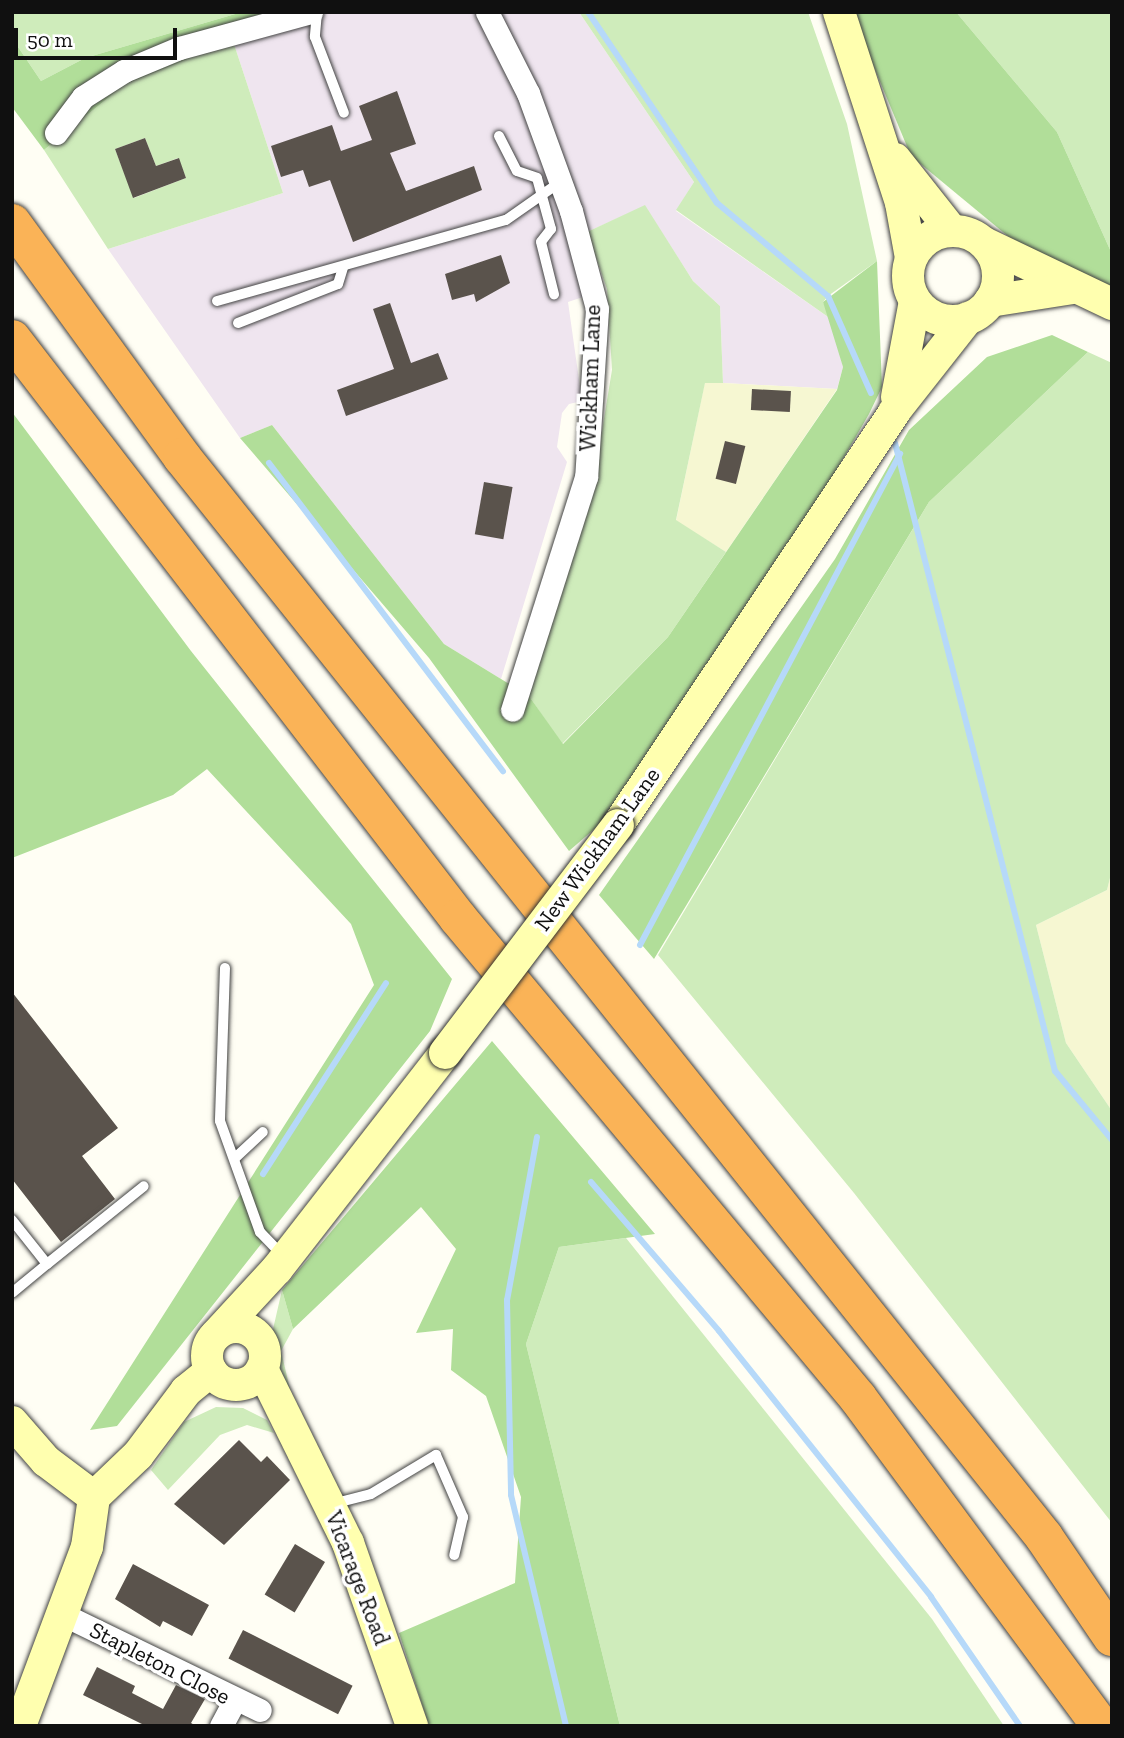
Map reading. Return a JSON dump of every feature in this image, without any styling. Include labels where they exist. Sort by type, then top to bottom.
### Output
[{"type":"highway","points":[[12,223],[182,457],[1044,1537],[1112,1637]]},
{"type":"highway","points":[[12,339],[458,918],[866,1408],[1101,1726]]},
{"type":"street","points":[[56,133],[83,97],[124,71],[179,48],[311,12]]},
{"type":"street","name":"Wickham Lane","points":[[487,12],[528,93],[551,188],[597,309],[587,466],[512,710]]},
{"type":"street","points":[[839,12],[881,138],[911,258],[909,287],[915,301],[938,319],[1073,288]]},
{"type":"street","points":[[881,138],[952,231],[984,243],[1073,288],[1112,304]]},
{"type":"street","points":[[911,258],[928,238],[952,231]]},
{"type":"street","points":[[979,309],[996,265],[984,243]]},
{"type":"street","name":"New Wickham Lane","points":[[894,412],[915,301]]},
{"type":"street","name":"New Wickham Lane","points":[[216,1335],[281,1263],[618,825],[894,412],[979,309]]},
{"type":"street","name":"New Wickham Lane","points":[[253,1332],[281,1263]]},
{"type":"street","points":[[234,1327],[253,1332],[263,1345],[253,1377],[223,1383],[211,1371],[207,1355],[216,1335],[234,1327]]},
{"type":"street","points":[[20,1726],[60,1613],[87,1547],[94,1497],[138,1455],[186,1391],[211,1371]]},
{"type":"street","name":"Vicarage Road","points":[[253,1377],[296,1434],[330,1505],[412,1726]]},
{"type":"street","points":[[12,1422],[46,1461],[94,1497]]},
{"type":"street","name":"Stapleton Close","points":[[60,1613],[152,1654],[234,1702],[260,1710]]},
{"type":"street","points":[[221,1726],[234,1702]]},
{"type":"lane","points":[[317,12],[315,37],[344,113]]},
{"type":"lane","points":[[499,136],[517,171],[537,178],[551,188]]},
{"type":"lane","points":[[217,301],[309,272],[343,268],[506,220],[551,188]]},
{"type":"lane","points":[[551,188],[551,229],[541,242],[554,294]]},
{"type":"lane","points":[[238,323],[338,284],[343,268]]},
{"type":"lane","points":[[225,968],[220,1121],[260,1232],[281,1263]]},
{"type":"lane","points":[[235,1158],[263,1132]]},
{"type":"lane","points":[[12,1293],[144,1186]]},
{"type":"lane","points":[[12,1220],[47,1264]]},
{"type":"lane","points":[[330,1505],[371,1494],[436,1455],[463,1517],[454,1555]]},
{"type":"shaded area","points":[[308,12],[579,12],[694,182],[676,211],[831,319],[843,367],[837,389],[723,383],[720,306],[693,281],[645,206],[587,232],[583,297],[568,302],[582,401],[569,404],[562,413],[557,447],[567,462],[501,679],[444,644],[272,425],[240,438],[108,249],[283,193],[233,41]]},
{"type":"green space","points":[[12,12],[242,12],[85,58],[41,81],[12,38]]},
{"type":"green space","points":[[242,12],[271,12],[233,41],[124,85],[44,150],[12,107],[12,38],[41,81],[85,58]]},
{"type":"green space","points":[[579,12],[808,12],[847,124],[877,261],[823,302],[831,319],[676,210],[694,182]]},
{"type":"green space","points":[[851,12],[956,12],[1057,132],[1112,254],[1112,292],[1026,251],[911,156]]},
{"type":"green space","points":[[956,12],[1112,12],[1112,254],[1057,132]]},
{"type":"green space","points":[[233,41],[283,193],[108,249],[44,150],[124,85]],"holes":[[[145,138],[156,166],[178,158],[186,178],[134,198],[115,149]]]},
{"type":"green space","points":[[645,205],[693,281],[720,306],[723,383],[705,383],[676,520],[726,552],[668,637],[562,744],[529,696],[594,479],[612,370],[607,289],[587,232]]},
{"type":"green space","points":[[877,261],[882,387],[869,414],[810,516],[607,818],[569,851],[429,658],[240,438],[272,425],[444,644],[529,696],[563,744],[668,637],[837,390],[843,367],[823,302]]},
{"type":"green space","points":[[1052,335],[1088,352],[929,502],[654,959],[599,895],[835,559],[909,430],[987,357]]},
{"type":"green space","points":[[1088,352],[1112,363],[1112,870],[1107,890],[1036,925],[1066,1043],[1112,1111],[1112,1523],[854,1193],[658,955],[929,502]]},
{"type":"green space","points":[[705,382],[837,389],[726,552],[676,521]]},
{"type":"green space","points":[[12,412],[191,651],[452,979],[430,1031],[117,1426],[90,1430],[374,985],[351,924],[207,769],[173,795],[12,858]]},
{"type":"green space","points":[[1112,870],[1112,1111],[1066,1043],[1036,925],[1107,890]]},
{"type":"green space","points":[[492,1041],[655,1234],[559,1247],[526,1344],[620,1726],[429,1726],[399,1633],[515,1583],[521,1497],[486,1396],[451,1370],[453,1329],[416,1333],[456,1249],[421,1207],[293,1329],[282,1290]]},
{"type":"green space","points":[[626,1238],[932,1619],[1004,1726],[620,1726],[526,1344],[559,1247]]},
{"type":"green space","points":[[282,1290],[293,1329],[281,1351],[294,1406],[277,1385],[268,1351]]},
{"type":"green space","points":[[216,1407],[243,1408],[267,1420],[274,1433],[247,1425],[220,1435],[168,1490],[151,1470],[184,1422]]},
{"type":"building","points":[[397,91],[416,144],[390,153],[406,191],[474,166],[482,190],[353,242],[330,180],[309,187],[303,170],[281,177],[271,146],[332,125],[341,151],[372,140],[359,106]]},
{"type":"building","points":[[145,138],[156,166],[179,158],[186,178],[133,198],[115,149]]},
{"type":"building","points":[[501,255],[510,283],[476,302],[474,294],[452,300],[445,274]]},
{"type":"building","points":[[390,303],[411,363],[438,353],[448,379],[346,416],[337,390],[394,369],[373,309]]},
{"type":"building","points":[[752,389],[791,391],[790,412],[751,410]]},
{"type":"building","points":[[725,441],[745,446],[736,484],[716,479]]},
{"type":"building","points":[[484,482],[513,487],[503,539],[475,534]]},
{"type":"building","points":[[12,992],[118,1128],[82,1156],[115,1199],[61,1242],[12,1179]]},
{"type":"building","points":[[239,1440],[261,1462],[267,1456],[290,1480],[224,1545],[174,1504]]},
{"type":"building","points":[[295,1544],[325,1562],[295,1613],[265,1595]]},
{"type":"building","points":[[133,1564],[209,1605],[192,1636],[163,1621],[160,1627],[115,1599]]},
{"type":"building","points":[[243,1630],[353,1686],[338,1714],[228,1659]]},
{"type":"building","points":[[97,1667],[135,1686],[132,1693],[163,1709],[176,1685],[205,1699],[191,1723],[196,1726],[146,1726],[83,1695]]},
{"type":"waterway","points":[[588,12],[717,203],[828,296],[871,393]]},
{"type":"waterway","points":[[895,443],[1055,1071],[1112,1140]]},
{"type":"waterway","points":[[640,945],[900,454]]},
{"type":"waterway","points":[[269,463],[503,771]]},
{"type":"waterway","points":[[263,1174],[386,983]]},
{"type":"waterway","points":[[537,1137],[507,1300],[511,1495],[566,1726]]},
{"type":"waterway","points":[[591,1182],[719,1331],[931,1597],[1020,1726]]}]
